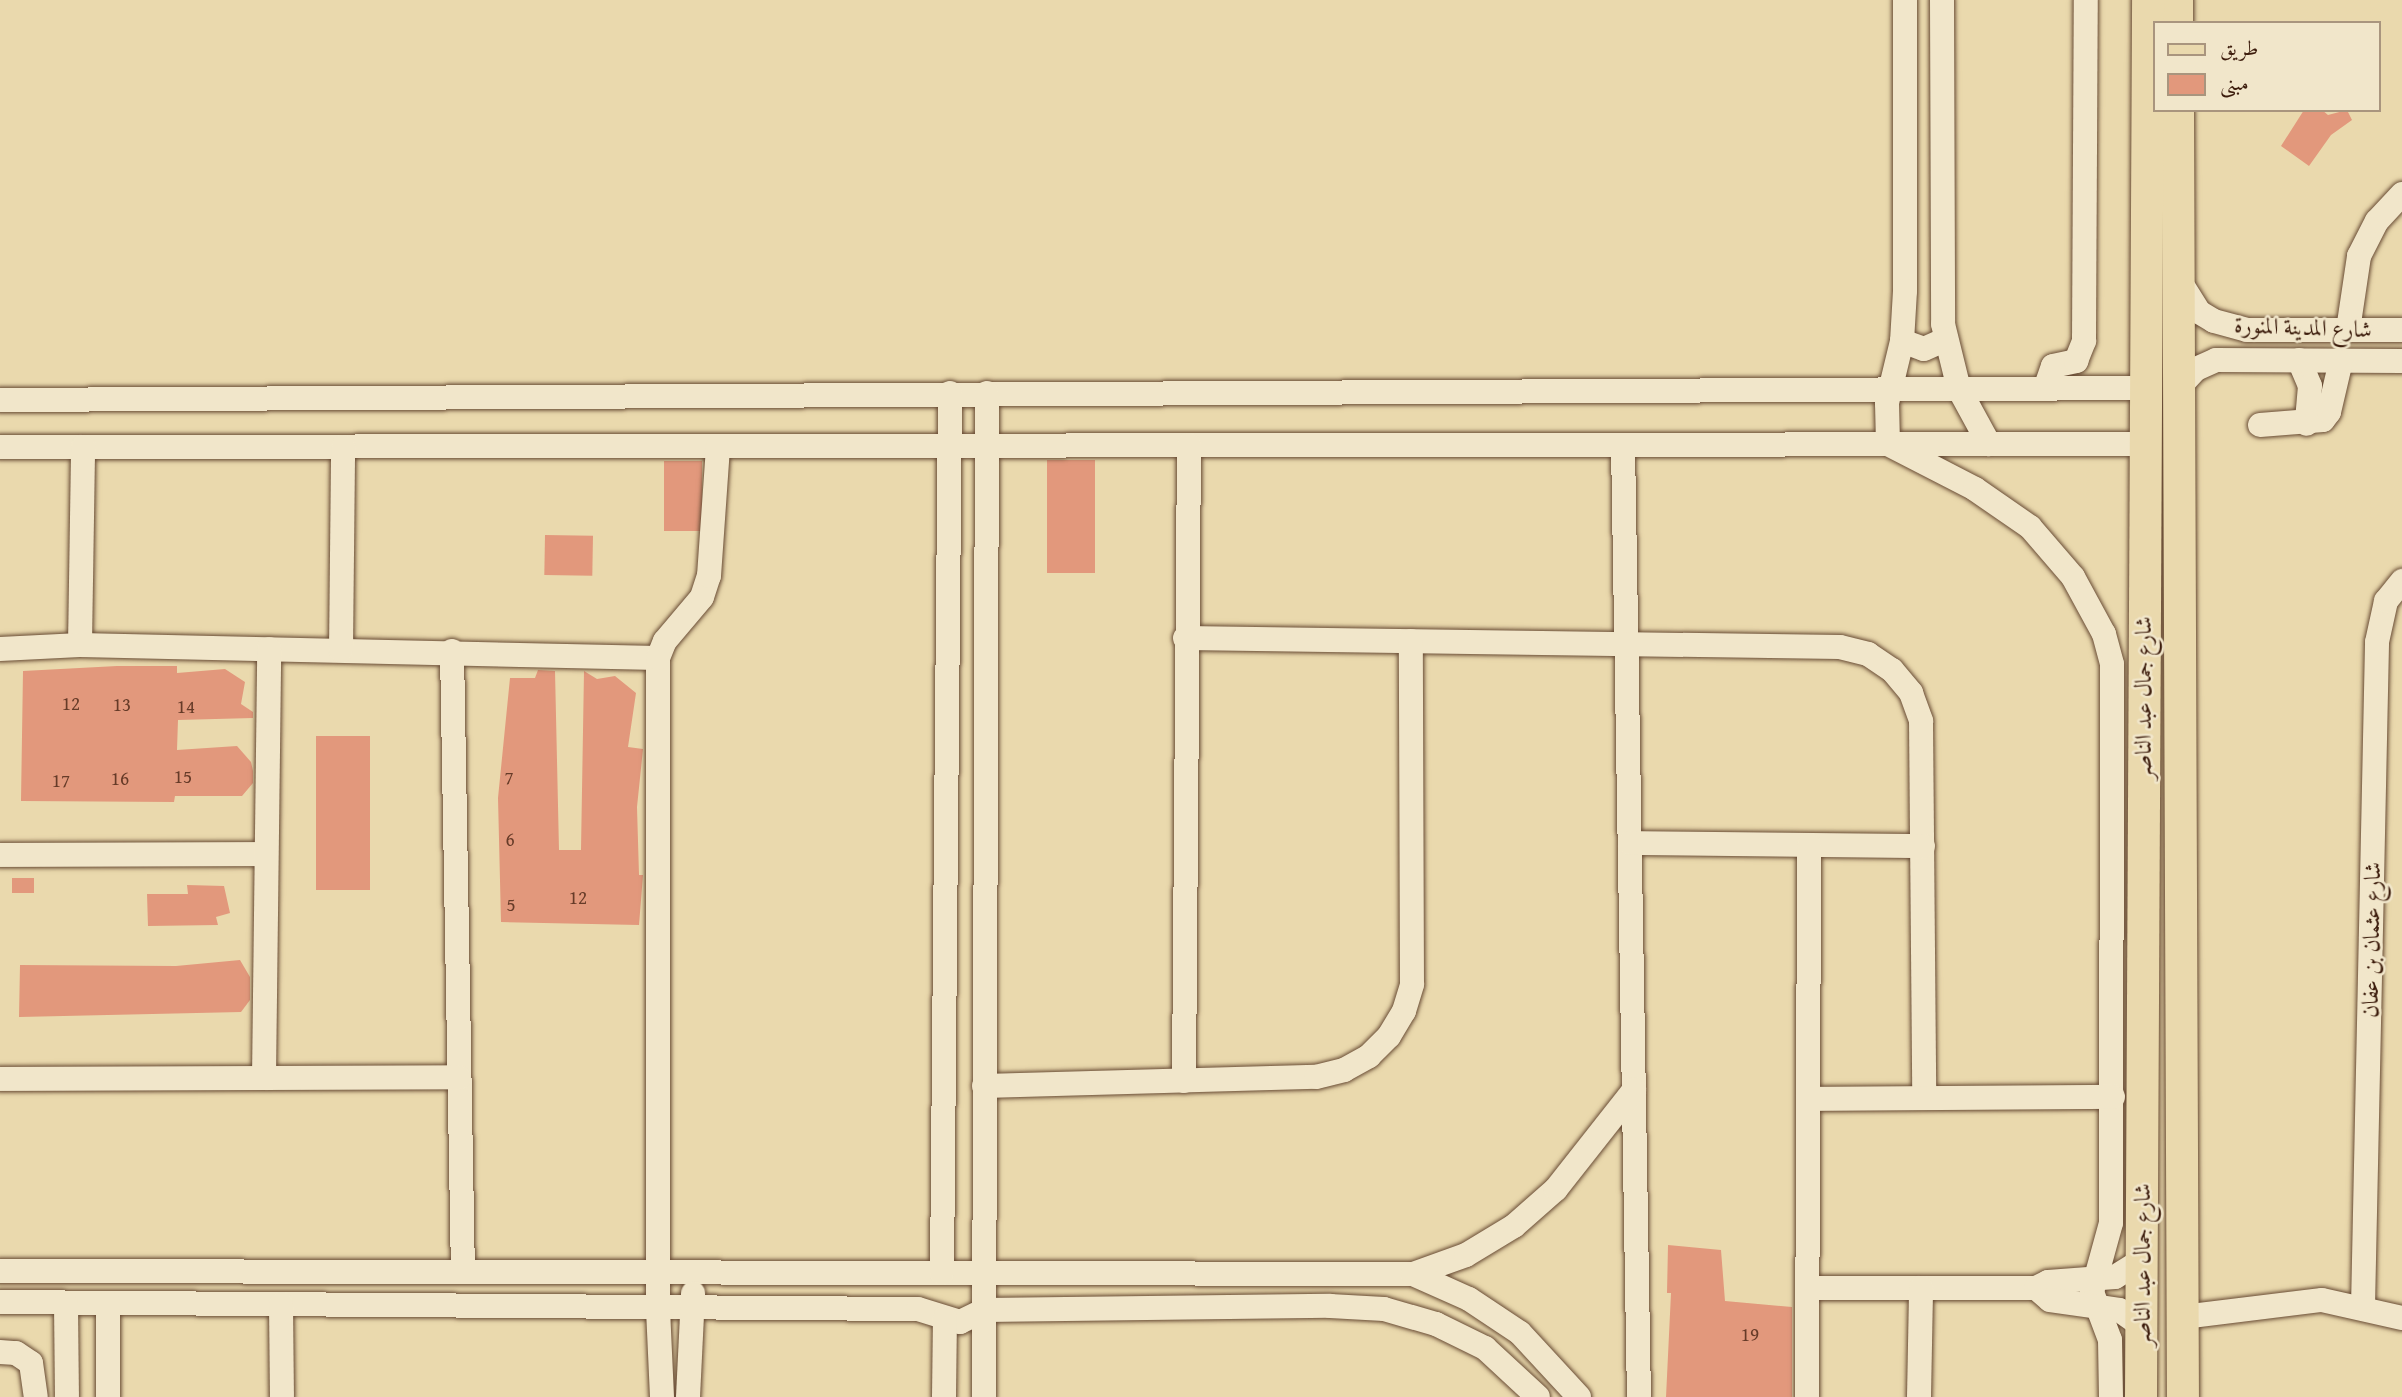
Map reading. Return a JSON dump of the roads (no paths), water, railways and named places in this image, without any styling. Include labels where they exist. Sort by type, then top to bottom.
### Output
[{"type":"main road","name":"شارع جمال عبد الناصر","points":[[2141,1397],[2144,388],[2164,112]]},
{"type":"main road","name":"شارع جمال عبد الناصر","points":[[2178,112],[2181,283],[2183,1397]]},
{"type":"main road","points":[[2143,855],[2165,861],[2180,855]]},
{"type":"main road","points":[[2143,915],[2157,911],[2181,912]]},
{"type":"street","points":[[1888,444],[1889,390],[1902,341],[1905,0]]},
{"type":"street","points":[[1942,0],[1942,308],[1946,339],[1959,389],[1989,444]]},
{"type":"street","points":[[2045,389],[2053,366],[2076,361],[2084,341],[2086,0]]},
{"type":"street","points":[[2348,330],[2363,247],[2376,221],[2402,194]]},
{"type":"street","name":"شارع المدينة المنورة","points":[[2181,283],[2199,312],[2214,321],[2247,330],[2402,330]]},
{"type":"street","points":[[2247,330],[2249,360]]},
{"type":"street","points":[[1902,341],[1924,349],[1946,339]]},
{"type":"street","name":"شارع المدينة المنورة","points":[[2181,384],[2206,363],[2249,360],[2402,361]]},
{"type":"street","points":[[2299,360],[2310,386],[2307,424]]},
{"type":"street","points":[[2260,425],[2307,424],[2323,420],[2331,403],[2340,360]]},
{"type":"street","points":[[0,400],[2144,388]]},
{"type":"street","points":[[942,1273],[950,393]]},
{"type":"street","points":[[984,1397],[987,393]]},
{"type":"street","points":[[1888,444],[1975,489],[2029,527],[2073,578],[2104,634],[2115,695],[2113,1097],[2110,1234],[2094,1292],[2110,1340],[2111,1397]]},
{"type":"street","points":[[0,447],[2144,444]]},
{"type":"street","points":[[1184,1081],[1185,638],[1189,445]]},
{"type":"street","points":[[1623,445],[1639,1397]]},
{"type":"street","points":[[663,1397],[658,1308],[658,658],[665,641],[702,597],[709,576],[718,446]]},
{"type":"street","points":[[80,645],[83,447]]},
{"type":"street","points":[[341,650],[343,447]]},
{"type":"street","name":"شارع عثمان بن عفان","points":[[2363,1307],[2377,642],[2386,601],[2402,581]]},
{"type":"street","points":[[1185,638],[1840,647],[1868,654],[1892,670],[1911,693],[1921,721],[1924,1097]]},
{"type":"street","points":[[984,1086],[1316,1077],[1344,1070],[1369,1056],[1390,1036],[1404,1011],[1412,984],[1411,641]]},
{"type":"street","points":[[0,649],[80,645],[452,651],[658,658]]},
{"type":"street","points":[[264,1078],[269,649]]},
{"type":"street","points":[[452,651],[463,1272]]},
{"type":"street","points":[[1630,843],[1923,846]]},
{"type":"street","points":[[1807,1397],[1810,845]]},
{"type":"street","points":[[0,855],[267,854]]},
{"type":"street","points":[[0,1079],[459,1077]]},
{"type":"street","points":[[0,1271],[1413,1274],[1466,1255],[1514,1226],[1556,1189],[1634,1090]]},
{"type":"street","points":[[1808,1100],[2113,1097]]},
{"type":"street","points":[[1808,1288],[2036,1288],[2050,1300],[2094,1292],[2142,1260]]},
{"type":"street","points":[[688,1397],[694,1272]]},
{"type":"street","points":[[1413,1274],[1469,1299],[1520,1333],[1579,1397]]},
{"type":"street","points":[[1919,1397],[1921,1288]]},
{"type":"street","points":[[2094,1292],[2142,1326]]},
{"type":"street","points":[[2183,1317],[2301,1300],[2363,1307],[2402,1318]]},
{"type":"street","points":[[0,1302],[918,1309],[965,1322],[985,1310],[1384,1309],[1436,1324],[1485,1348],[1538,1397]]},
{"type":"street","points":[[108,1303],[108,1397]]},
{"type":"street","points":[[66,1304],[67,1397]]},
{"type":"street","points":[[281,1304],[282,1397]]},
{"type":"street","points":[[944,1397],[945,1318]]},
{"type":"street","points":[[0,1352],[16,1353],[31,1363],[36,1397]]}]
